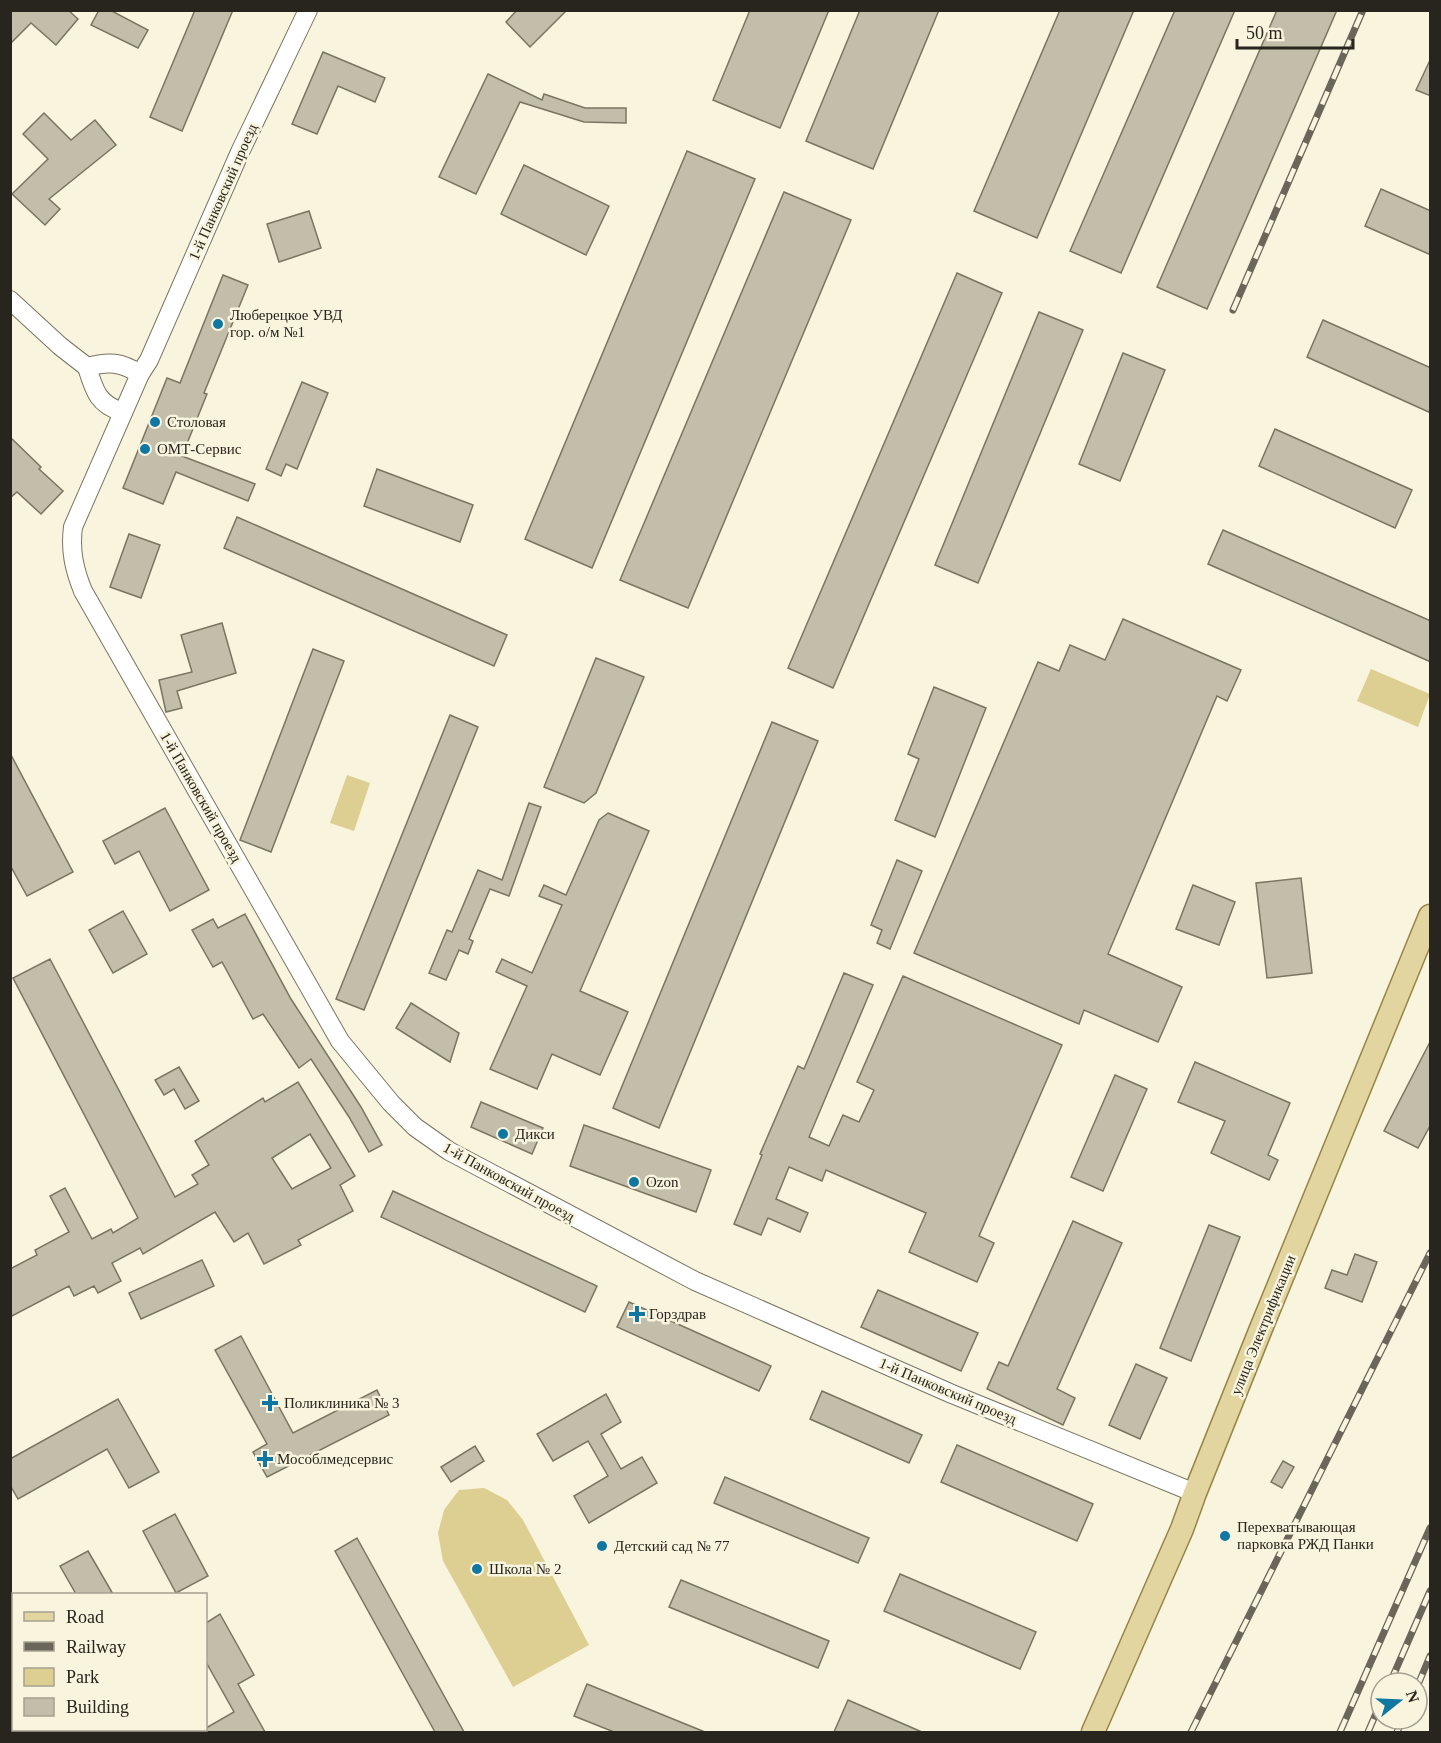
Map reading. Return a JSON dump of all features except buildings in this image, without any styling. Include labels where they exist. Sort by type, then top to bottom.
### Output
[{"type":"main road","name":"улица Электрификации","points":[[1093,1732],[1178,1540],[1195,1493],[1431,916]]},
{"type":"street","name":"1-й Панковский проезд","points":[[308,10],[236,162],[149,360],[123,412],[73,527],[71,545],[75,570],[83,591],[340,1041],[391,1103],[416,1127],[449,1151],[695,1281],[952,1394],[1195,1493]]},
{"type":"street","points":[[10,300],[60,346],[87,367],[103,402],[123,412]]},
{"type":"street","points":[[87,367],[102,363],[116,363],[140,374]]},
{"type":"green space","points":[[1371,669],[1430,694],[1418,727],[1357,701]]},
{"type":"green space","points":[[347,775],[370,783],[354,831],[330,823]]},
{"type":"green space","points":[[484,1488],[507,1500],[523,1520],[589,1645],[513,1687],[443,1561],[438,1533],[444,1510],[459,1490]]},
{"type":"railway","points":[[1233,310],[1363,10]]},
{"type":"railway","points":[[1191,1732],[1430,1253]]},
{"type":"railway","points":[[1340,1732],[1430,1528]]},
{"type":"railway","points":[[1395,1671],[1430,1591]]},
{"type":"railway","points":[[1424,1671],[1430,1656]]},
{"type":"place","name":"Люберецкое УВД гор. о/м №1","points":[[218,324]]},
{"type":"place","name":"Столовая","points":[[155,422]]},
{"type":"place","name":"ОМТ-Сервис","points":[[145,449]]},
{"type":"place","name":"Дикси","points":[[503,1134]]},
{"type":"place","name":"Ozon","points":[[634,1182]]},
{"type":"place","name":"Горздрав","points":[[637,1314]]},
{"type":"place","name":"Поликлиника № 3","points":[[270,1403]]},
{"type":"place","name":"Мособлмедсервис","points":[[265,1459]]},
{"type":"place","name":"Перехватывающая парковка РЖД Панки","points":[[1225,1536]]},
{"type":"place","name":"Детский сад № 77","points":[[602,1546]]},
{"type":"place","name":"Школа № 2","points":[[477,1569]]}]
